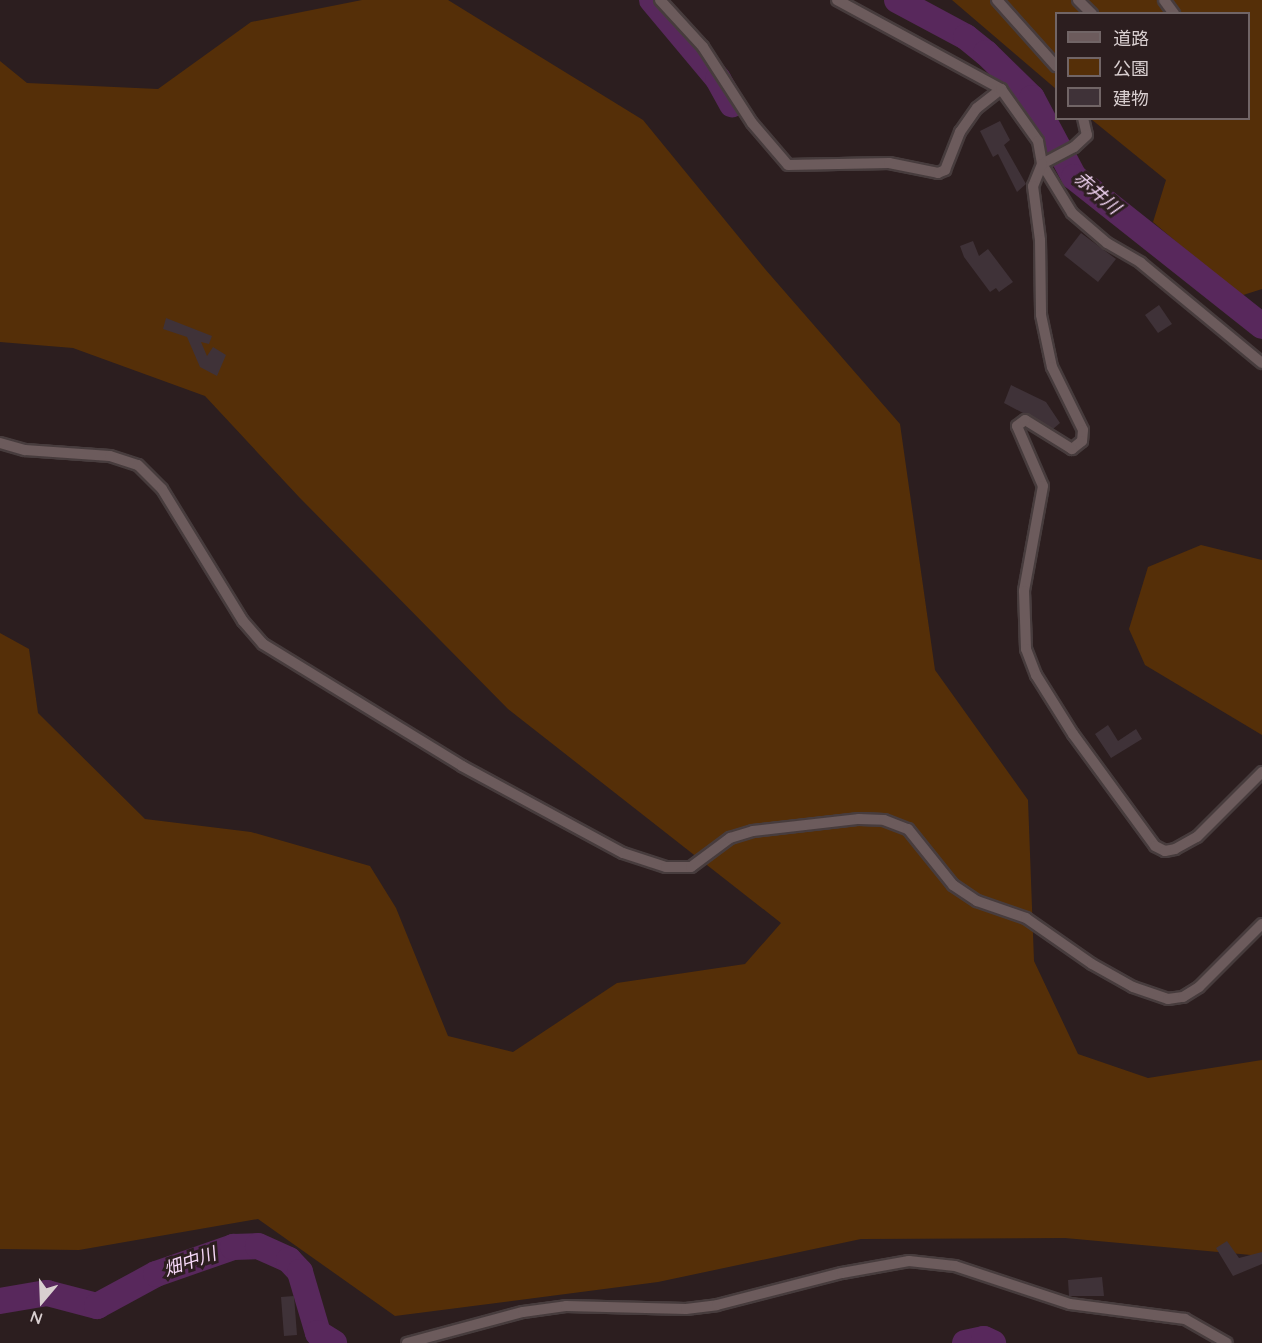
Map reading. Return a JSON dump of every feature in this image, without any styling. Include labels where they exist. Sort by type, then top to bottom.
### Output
[{"type":"street","points":[[660,0],[703,47],[752,123],[788,165],[889,163],[938,173],[945,170],[960,132],[977,108],[1001,89]]},
{"type":"street","points":[[837,0],[1001,89],[1038,141],[1072,213],[1107,243],[1141,262],[1262,363]]},
{"type":"street","points":[[997,0],[1055,65]]},
{"type":"street","points":[[1078,0],[1090,12]]},
{"type":"street","points":[[1083,120],[1087,135],[1074,147],[1046,161],[1033,186],[1040,240],[1041,315],[1052,367],[1083,430],[1082,441],[1072,449],[1025,420],[1017,426],[1043,486],[1024,591],[1026,649],[1036,675],[1060,715],[1155,846],[1165,851],[1175,849],[1197,837],[1262,772]]},
{"type":"street","points":[[0,443],[25,450],[110,456],[138,465],[162,489],[243,621],[263,644],[462,766],[623,853],[666,867],[691,867],[730,838],[753,831],[789,825],[884,820],[908,829],[953,885],[977,901],[1026,918],[1092,964],[1133,987],[1168,999],[1182,997],[1199,987],[1262,924]]},
{"type":"street","points":[[407,1343],[523,1312],[566,1306],[686,1309],[717,1305],[842,1273],[930,1261],[955,1266],[1070,1304],[1185,1319],[1227,1343]]},
{"type":"green space","points":[[362,0],[448,0],[643,120],[765,269],[900,424],[935,670],[1028,800],[1034,961],[1078,1054],[1148,1078],[1262,1060],[1262,1256],[1065,1238],[861,1239],[658,1282],[395,1316],[258,1219],[79,1250],[0,1249],[0,633],[29,649],[38,713],[145,819],[251,832],[370,866],[396,908],[448,1036],[513,1052],[617,983],[745,964],[781,923],[508,709],[299,497],[205,396],[73,348],[0,342],[0,61],[27,83],[158,89],[251,22]]},
{"type":"green space","points":[[952,0],[1262,0],[1262,289],[1240,296],[1153,222],[1166,180],[1092,120],[1250,120],[1250,12],[1055,12],[1055,88]]},
{"type":"green space","points":[[1201,545],[1262,560],[1262,735],[1145,665],[1129,629],[1148,567]]},
{"type":"building","points":[[1000,121],[1010,140],[1004,145],[1026,184],[1017,192],[998,154],[993,157],[980,131]]},
{"type":"building","points":[[1081,233],[1116,259],[1098,282],[1064,255]]},
{"type":"building","points":[[973,241],[979,256],[988,249],[1013,282],[999,292],[996,288],[990,292],[964,257],[960,246]]},
{"type":"building","points":[[1159,305],[1172,324],[1158,333],[1145,315]]},
{"type":"building","points":[[166,318],[212,336],[209,344],[201,342],[207,356],[213,347],[226,355],[217,376],[200,367],[187,337],[163,329]]},
{"type":"building","points":[[1011,385],[1046,402],[1060,423],[1053,429],[1004,403]]},
{"type":"building","points":[[1108,725],[1118,741],[1136,729],[1142,739],[1111,758],[1095,734]]},
{"type":"building","points":[[1227,1241],[1239,1258],[1262,1252],[1262,1264],[1233,1276],[1216,1248]]},
{"type":"building","points":[[1102,1277],[1104,1296],[1069,1296],[1068,1280]]},
{"type":"building","points":[[294,1296],[297,1335],[284,1336],[281,1297]]},
{"type":"waterway","points":[[652,0],[718,79],[732,104]]},
{"type":"waterway","name":"赤井川","points":[[897,0],[966,37],[986,53],[1032,98],[1074,177],[1262,326]]},
{"type":"waterway","name":"畑中川","points":[[0,1301],[47,1293],[97,1306],[156,1274],[233,1247],[258,1246],[289,1260],[300,1272],[318,1333],[334,1343]]},
{"type":"waterway","name":"畑中川","points":[[965,1343],[984,1339],[993,1343]]}]
